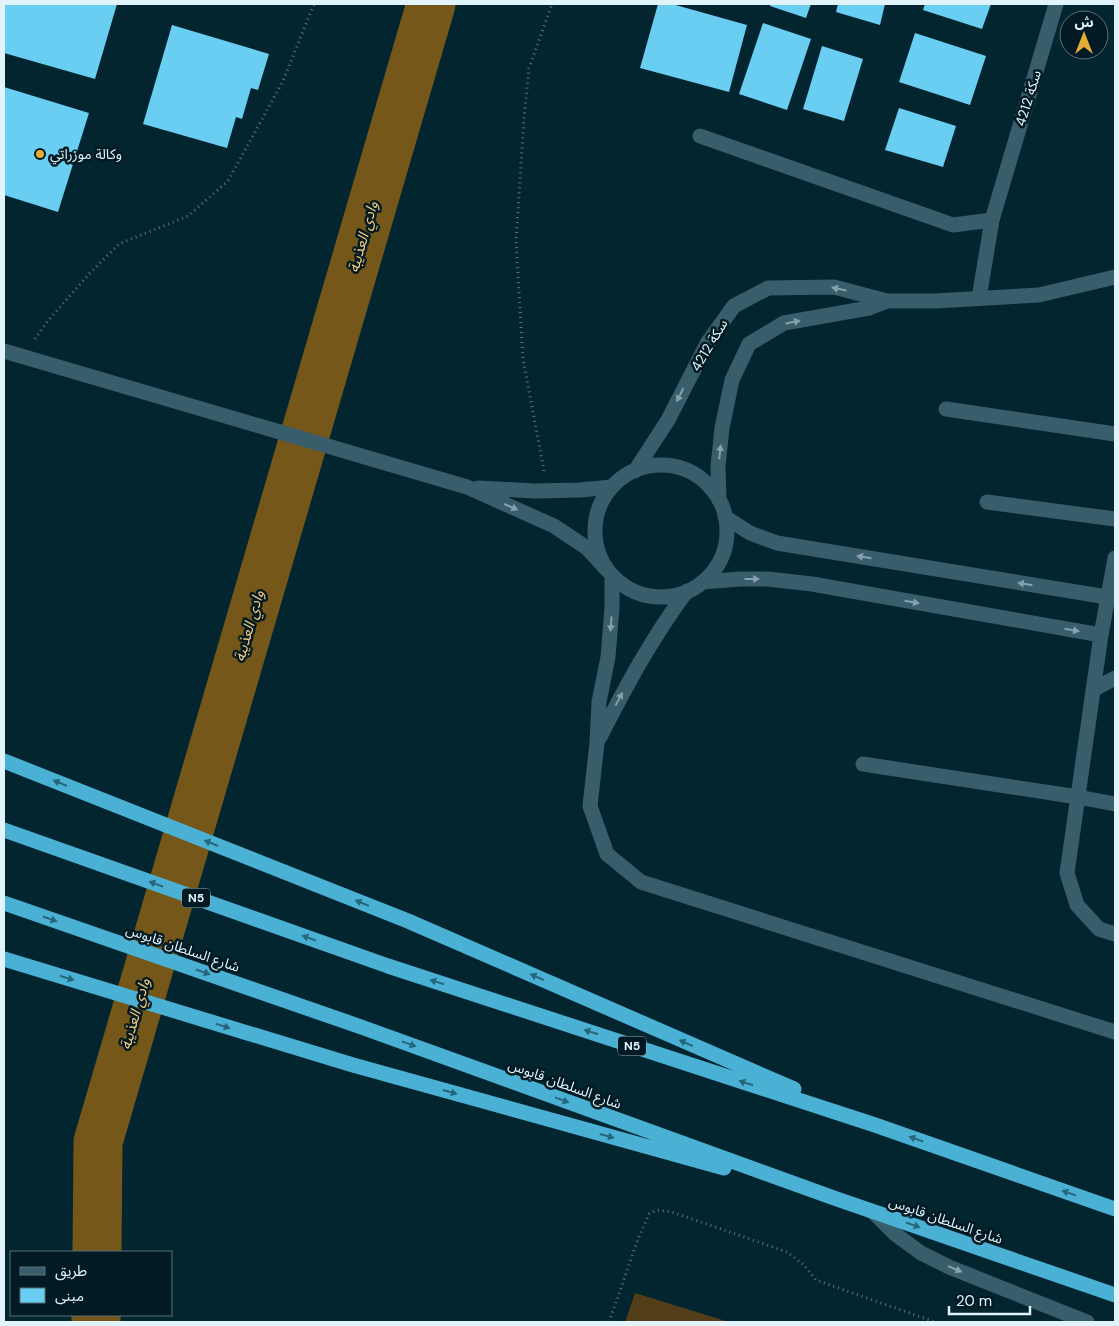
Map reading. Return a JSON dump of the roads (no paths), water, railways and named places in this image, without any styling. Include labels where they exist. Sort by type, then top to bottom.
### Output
[{"type":"highway","points":[[4,761],[408,921],[875,1125]]},
{"type":"highway","name":"N5","points":[[4,830],[388,966],[875,1125],[1115,1209]]},
{"type":"highway","name":"شارع السلطان قابوس","points":[[4,903],[364,1028],[873,1212],[1115,1295]]},
{"type":"highway","points":[[4,959],[352,1065],[834,1198]]},
{"type":"street","name":"سكة 4212","points":[[979,298],[992,220],[1056,4]]},
{"type":"street","points":[[700,136],[953,225],[992,220]]},
{"type":"street","name":"سكة 4212","points":[[635,471],[668,420],[708,342],[734,306],[768,288],[834,287],[887,301],[935,301],[1040,295],[1115,277]]},
{"type":"street","name":"سكة 4212","points":[[719,500],[718,466],[722,428],[732,380],[749,344],[784,324],[868,308],[887,301]]},
{"type":"street","points":[[4,351],[467,487],[554,526],[587,548],[610,573],[619,583],[635,592],[652,596],[670,596],[687,591],[703,582],[715,568],[723,553],[727,535],[725,517],[719,500],[709,486],[694,474],[678,467],[660,465],[650,466],[626,475],[612,487],[601,501],[596,518],[594,536],[598,554],[610,573],[612,608],[608,657],[599,702],[597,743],[590,806],[608,854],[641,882],[1115,1032]]},
{"type":"street","points":[[946,409],[1115,434]]},
{"type":"street","points":[[467,487],[548,491],[612,487]]},
{"type":"street","points":[[987,502],[1115,519]]},
{"type":"street","points":[[725,517],[750,533],[777,543],[1107,597]]},
{"type":"street","points":[[1115,558],[1101,635],[1067,873],[1077,905],[1099,929],[1115,934]]},
{"type":"street","points":[[703,582],[768,579],[812,584],[1101,635]]},
{"type":"street","points":[[597,743],[620,697],[687,591]]},
{"type":"street","points":[[1093,690],[1115,678]]},
{"type":"street","points":[[863,764],[1115,804]]},
{"type":"street","points":[[873,1212],[895,1234],[921,1253],[949,1267],[1087,1322]]},
{"type":"waterway","name":"وادي العذيبة","points":[[97,1251],[98,1142],[431,4]]},
{"type":"waterway","name":"وادي العذيبة","points":[[96,1316],[96,1322]]},
{"type":"place","name":"وكالة موزراتي","points":[[40,154]]}]
